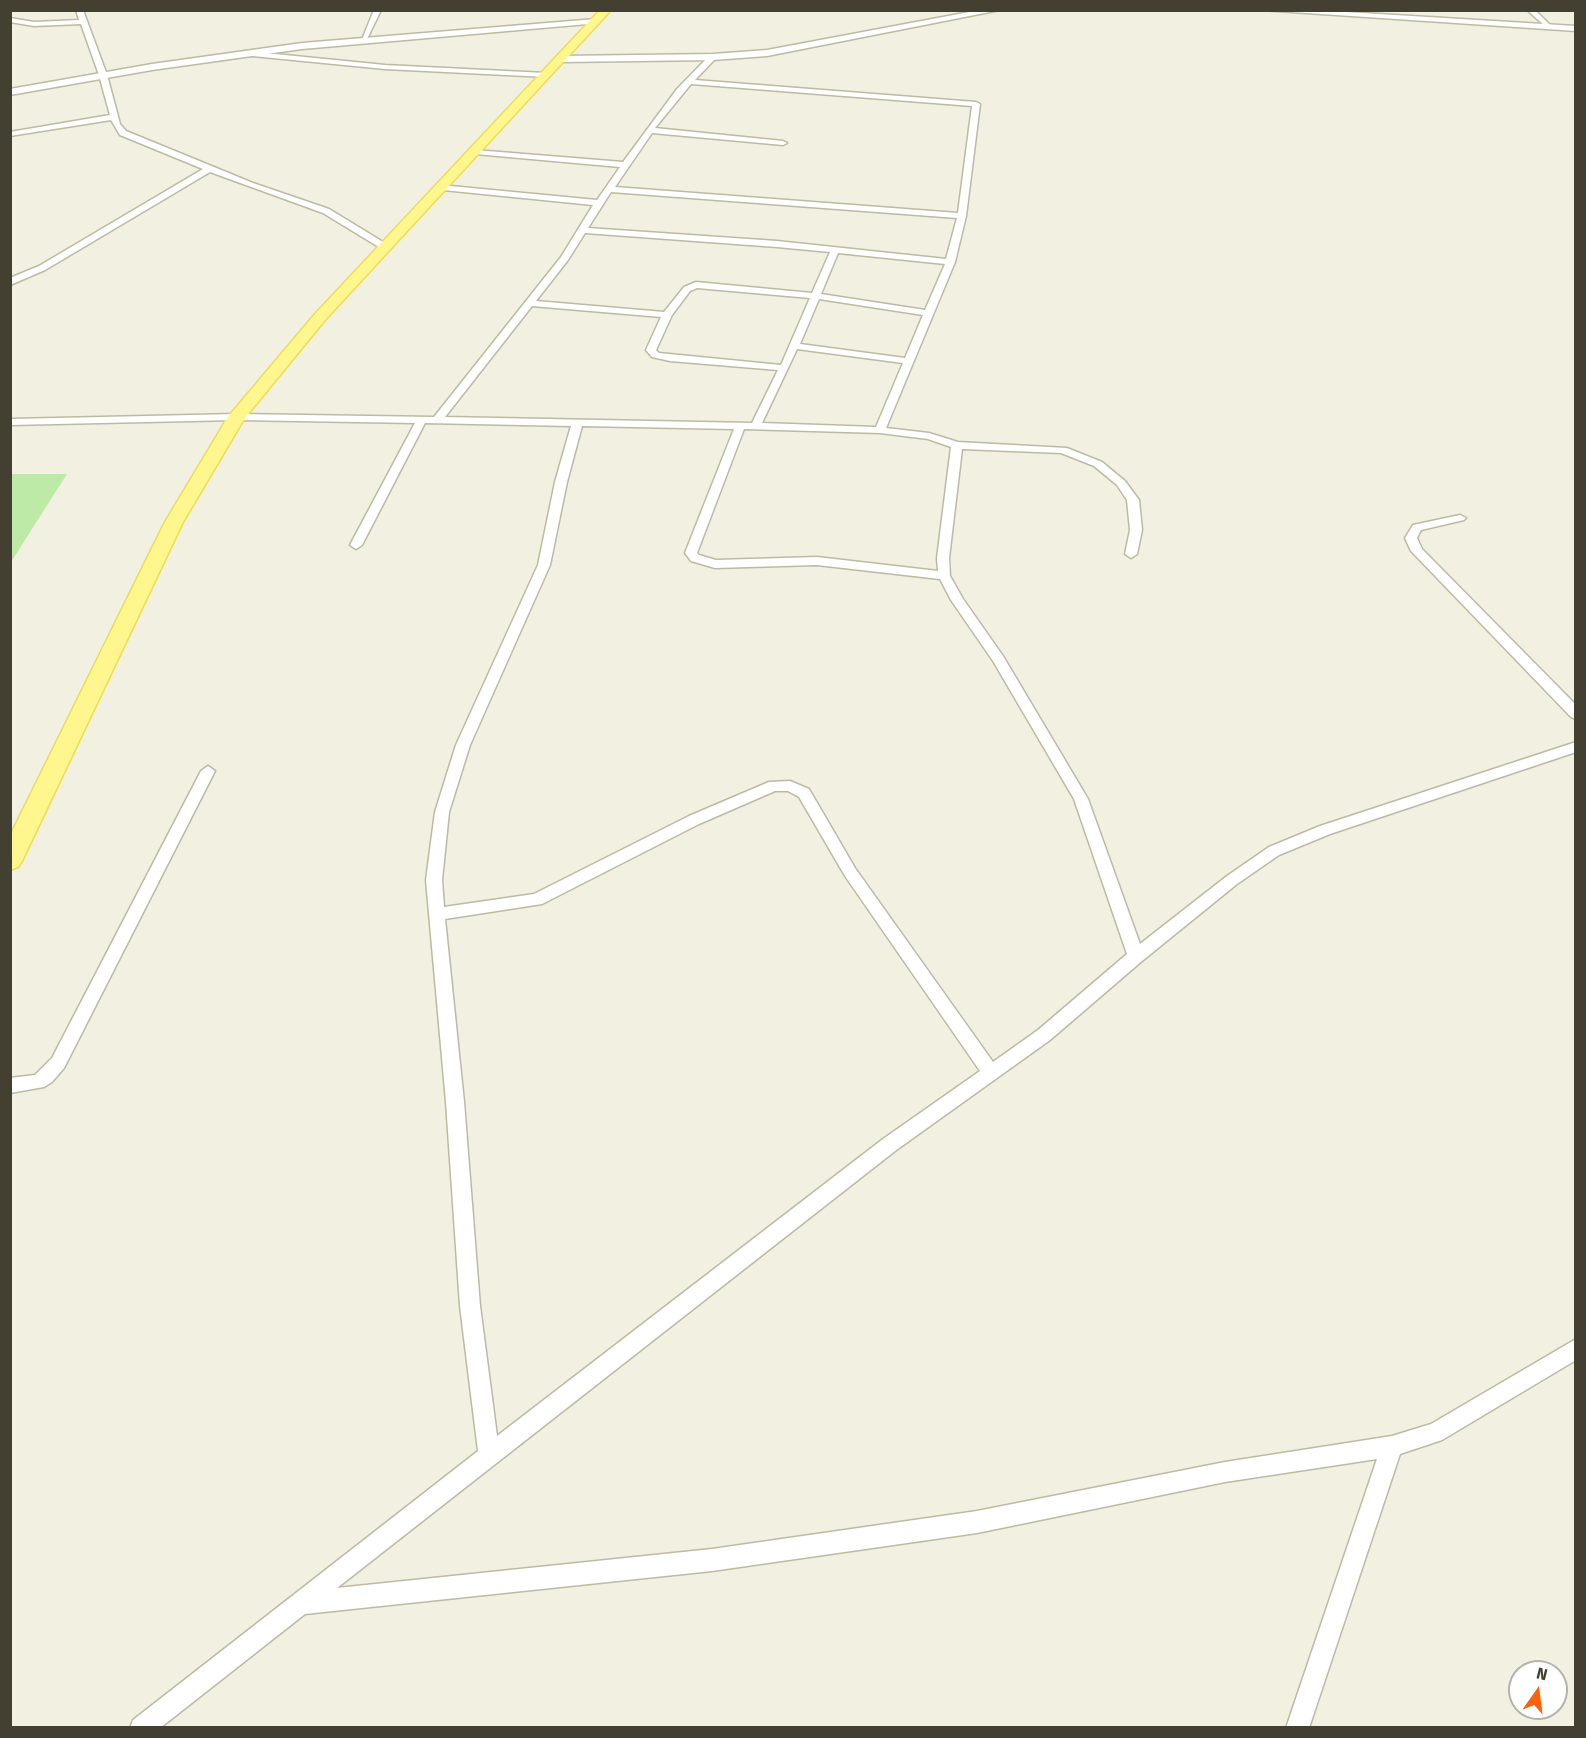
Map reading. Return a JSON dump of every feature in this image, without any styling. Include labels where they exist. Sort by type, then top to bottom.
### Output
[{"type":"main road","points":[[10,861],[169,532],[237,417],[292,348],[601,16]]},
{"type":"street","points":[[79,10],[103,75],[114,117],[123,133],[209,169],[326,212],[385,247]]},
{"type":"street","points":[[363,40],[378,10]]},
{"type":"street","points":[[561,59],[713,57],[788,50],[996,10]]},
{"type":"street","points":[[1265,10],[1575,28]]},
{"type":"street","points":[[1530,10],[1549,27]]},
{"type":"street","points":[[10,92],[245,53],[601,16]]},
{"type":"street","points":[[10,20],[34,24],[83,22]]},
{"type":"street","points":[[245,53],[385,67],[546,75]]},
{"type":"street","points":[[437,420],[532,303],[584,231],[599,203],[650,130],[688,82],[713,57]]},
{"type":"street","points":[[688,82],[976,104],[963,216],[950,262],[880,430]]},
{"type":"street","points":[[10,134],[114,117]]},
{"type":"street","points":[[650,130],[783,143]]},
{"type":"street","points":[[475,152],[625,165]]},
{"type":"street","points":[[10,282],[42,268],[209,169]]},
{"type":"street","points":[[443,187],[599,203]]},
{"type":"street","points":[[610,189],[963,216]]},
{"type":"street","points":[[584,231],[836,250],[950,262]]},
{"type":"street","points":[[755,427],[784,368],[836,250]]},
{"type":"street","points":[[784,368],[656,356],[651,350],[667,315],[687,289],[696,285],[815,296],[927,313]]},
{"type":"street","points":[[532,303],[667,315]]},
{"type":"street","points":[[794,346],[907,361]]},
{"type":"street","points":[[10,422],[237,417],[880,430],[929,436],[957,445],[1063,450],[1098,464],[1121,483],[1132,500],[1136,530],[1131,554]]},
{"type":"street","points":[[356,545],[421,421]]},
{"type":"street","points":[[489,1455],[470,1306],[455,1102],[434,880],[442,812],[463,745],[544,565],[561,482],[577,423]]},
{"type":"street","points":[[740,427],[691,553],[695,558],[715,564],[817,561],[944,576]]},
{"type":"street","points":[[957,445],[943,558],[944,576],[957,600],[998,659],[1081,799],[1136,957]]},
{"type":"street","points":[[1460,518],[1417,527],[1411,538],[1417,551],[1454,592],[1575,714]]},
{"type":"street","points":[[141,1728],[889,1145],[1044,1035],[1232,880],[1274,851],[1325,830],[1575,747]]},
{"type":"street","points":[[10,1086],[38,1082],[46,1077],[58,1063],[208,771]]},
{"type":"street","points":[[437,914],[537,900],[694,820],[774,786],[790,786],[804,794],[850,872],[991,1073]]},
{"type":"street","points":[[300,1603],[735,1557],[977,1522],[1225,1472],[1392,1446],[1435,1433],[1575,1349]]},
{"type":"street","points":[[1297,1728],[1392,1446]]},
{"type":"green space","points":[[10,474],[67,474],[11,562]]}]
